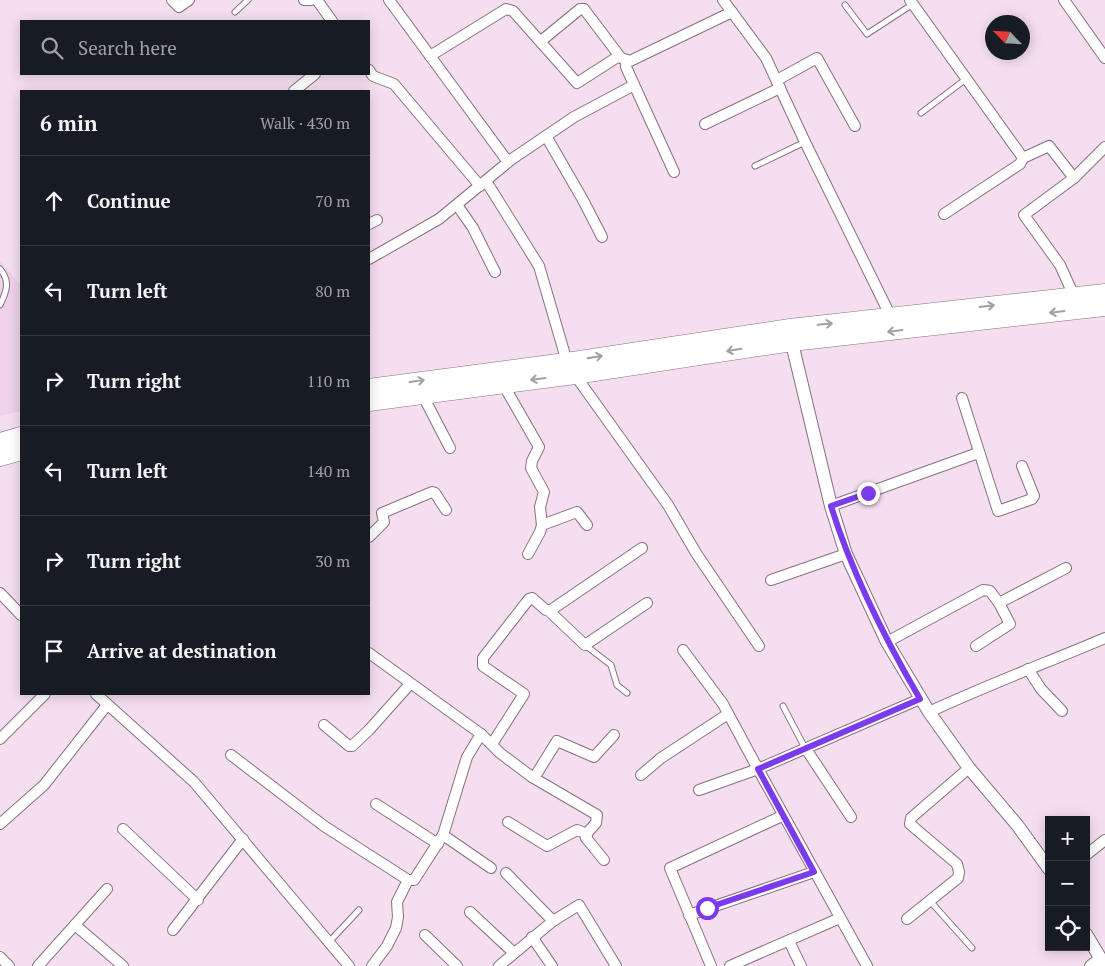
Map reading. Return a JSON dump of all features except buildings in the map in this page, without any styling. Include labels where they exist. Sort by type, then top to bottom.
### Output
[{"type":"highway","points":[[370,388],[571,368],[790,335],[891,317],[1105,293]]},
{"type":"highway","points":[[790,335],[1105,307]]},
{"type":"highway","points":[[370,402],[503,384],[571,368]]},
{"type":"highway","points":[[0,442],[20,436]]},
{"type":"highway","points":[[0,456],[20,451]]},
{"type":"street","points":[[172,0],[179,7],[189,0]]},
{"type":"street","points":[[304,0],[311,0]]},
{"type":"street","points":[[316,0],[331,20]]},
{"type":"street","points":[[389,0],[508,162]]},
{"type":"street","points":[[723,0],[766,58],[891,317]]},
{"type":"street","points":[[1064,0],[1105,58]]},
{"type":"street","points":[[911,2],[1023,158]]},
{"type":"street","points":[[430,56],[506,9],[513,11],[576,83],[622,58],[637,58],[732,12]]},
{"type":"street","points":[[541,41],[580,9],[584,9],[622,58],[674,172]]},
{"type":"street","points":[[706,124],[778,84],[817,58],[855,126]]},
{"type":"street","points":[[370,72],[373,76],[394,84],[483,184],[539,266],[571,368],[668,505],[696,553],[759,646]]},
{"type":"street","points":[[295,90],[314,75]]},
{"type":"street","points":[[370,258],[439,219],[508,162],[546,136],[574,118],[634,85]]},
{"type":"street","points":[[546,136],[602,237]]},
{"type":"street","points":[[944,214],[1020,164],[1023,158],[1049,146],[1074,178]]},
{"type":"street","points":[[1074,296],[1060,265],[1024,215],[1074,178],[1105,147]]},
{"type":"street","points":[[457,205],[473,228],[495,272]]},
{"type":"street","points":[[790,335],[831,506],[846,554],[887,642],[929,712],[969,768],[1018,826],[1045,863]]},
{"type":"street","points":[[503,384],[539,447],[532,461],[531,468],[544,492],[540,507],[542,525],[528,554]]},
{"type":"street","points":[[422,394],[450,448]]},
{"type":"street","points":[[962,398],[998,511],[1032,499],[1034,496],[1022,466]]},
{"type":"street","points":[[831,506],[978,453]]},
{"type":"street","points":[[370,536],[384,522],[382,513],[432,492],[446,510]]},
{"type":"street","points":[[542,525],[578,512],[587,525]]},
{"type":"street","points":[[548,610],[566,602],[642,548]]},
{"type":"street","points":[[771,580],[846,554]]},
{"type":"street","points":[[999,603],[1066,568]]},
{"type":"street","points":[[887,642],[983,590],[990,591],[1010,624],[976,646]]},
{"type":"street","points":[[0,593],[20,614]]},
{"type":"street","points":[[492,744],[524,694],[483,666],[481,662],[529,599],[532,598],[548,610],[585,645],[647,603]]},
{"type":"street","points":[[929,712],[1105,638]]},
{"type":"street","points":[[683,650],[728,714],[782,816],[867,966]]},
{"type":"street","points":[[370,654],[481,734],[506,758],[534,778],[597,815],[596,823],[587,834],[588,841],[604,860]]},
{"type":"street","points":[[1028,669],[1041,689],[1062,711]]},
{"type":"street","points":[[324,725],[349,746],[352,746],[410,684]]},
{"type":"street","points":[[0,739],[44,695]]},
{"type":"street","points":[[97,695],[194,782],[349,966]]},
{"type":"street","points":[[699,790],[806,750],[920,699]]},
{"type":"street","points":[[0,824],[44,785],[107,705]]},
{"type":"street","points":[[642,775],[661,758],[728,714]]},
{"type":"street","points":[[231,755],[318,821],[408,880],[415,879],[444,835],[468,757],[481,734]]},
{"type":"street","points":[[534,778],[557,741],[594,757],[614,735]]},
{"type":"street","points":[[806,750],[851,817]]},
{"type":"street","points":[[907,919],[958,878],[959,872],[957,864],[910,824],[911,818],[969,768]]},
{"type":"street","points":[[376,804],[438,844]]},
{"type":"street","points":[[712,966],[670,871],[672,866],[782,816]]},
{"type":"street","points":[[508,822],[547,846],[577,830],[587,834]]},
{"type":"street","points":[[123,829],[198,900]]},
{"type":"street","points":[[444,835],[491,868]]},
{"type":"street","points":[[173,930],[198,900],[243,839]]},
{"type":"street","points":[[1090,852],[1105,840]]},
{"type":"street","points":[[689,914],[814,872]]},
{"type":"street","points":[[506,873],[553,921]]},
{"type":"street","points":[[372,966],[387,946],[396,928],[399,893],[408,880]]},
{"type":"street","points":[[38,966],[107,889]]},
{"type":"street","points":[[499,966],[532,937],[579,905],[616,966]]},
{"type":"street","points":[[470,912],[514,953]]},
{"type":"street","points":[[730,966],[840,918]]},
{"type":"street","points":[[75,925],[122,966]]},
{"type":"street","points":[[425,934],[457,966]]},
{"type":"street","points":[[532,937],[552,966]]},
{"type":"street","points":[[789,941],[801,966]]},
{"type":"street","points":[[1090,942],[1100,961]]},
{"type":"street","points":[[0,957],[9,966]]},
{"type":"lane","points":[[235,12],[248,0]]},
{"type":"lane","points":[[845,5],[867,34],[911,2]]},
{"type":"lane","points":[[921,113],[966,79]]},
{"type":"lane","points":[[755,166],[805,142]]},
{"type":"lane","points":[[0,269],[4,274],[8,290],[0,305]]},
{"type":"lane","points":[[585,645],[611,666],[617,685],[627,693]]},
{"type":"lane","points":[[783,706],[806,750]]},
{"type":"lane","points":[[929,901],[972,948]]},
{"type":"lane","points":[[328,942],[359,910]]},
{"type":"shaded area","points":[[0,261],[20,284],[20,411],[0,416]]},
{"type":"route","points":[[707,908],[814,872],[758,769],[806,750],[920,699],[887,642],[846,554],[831,506],[868,493]]}]
